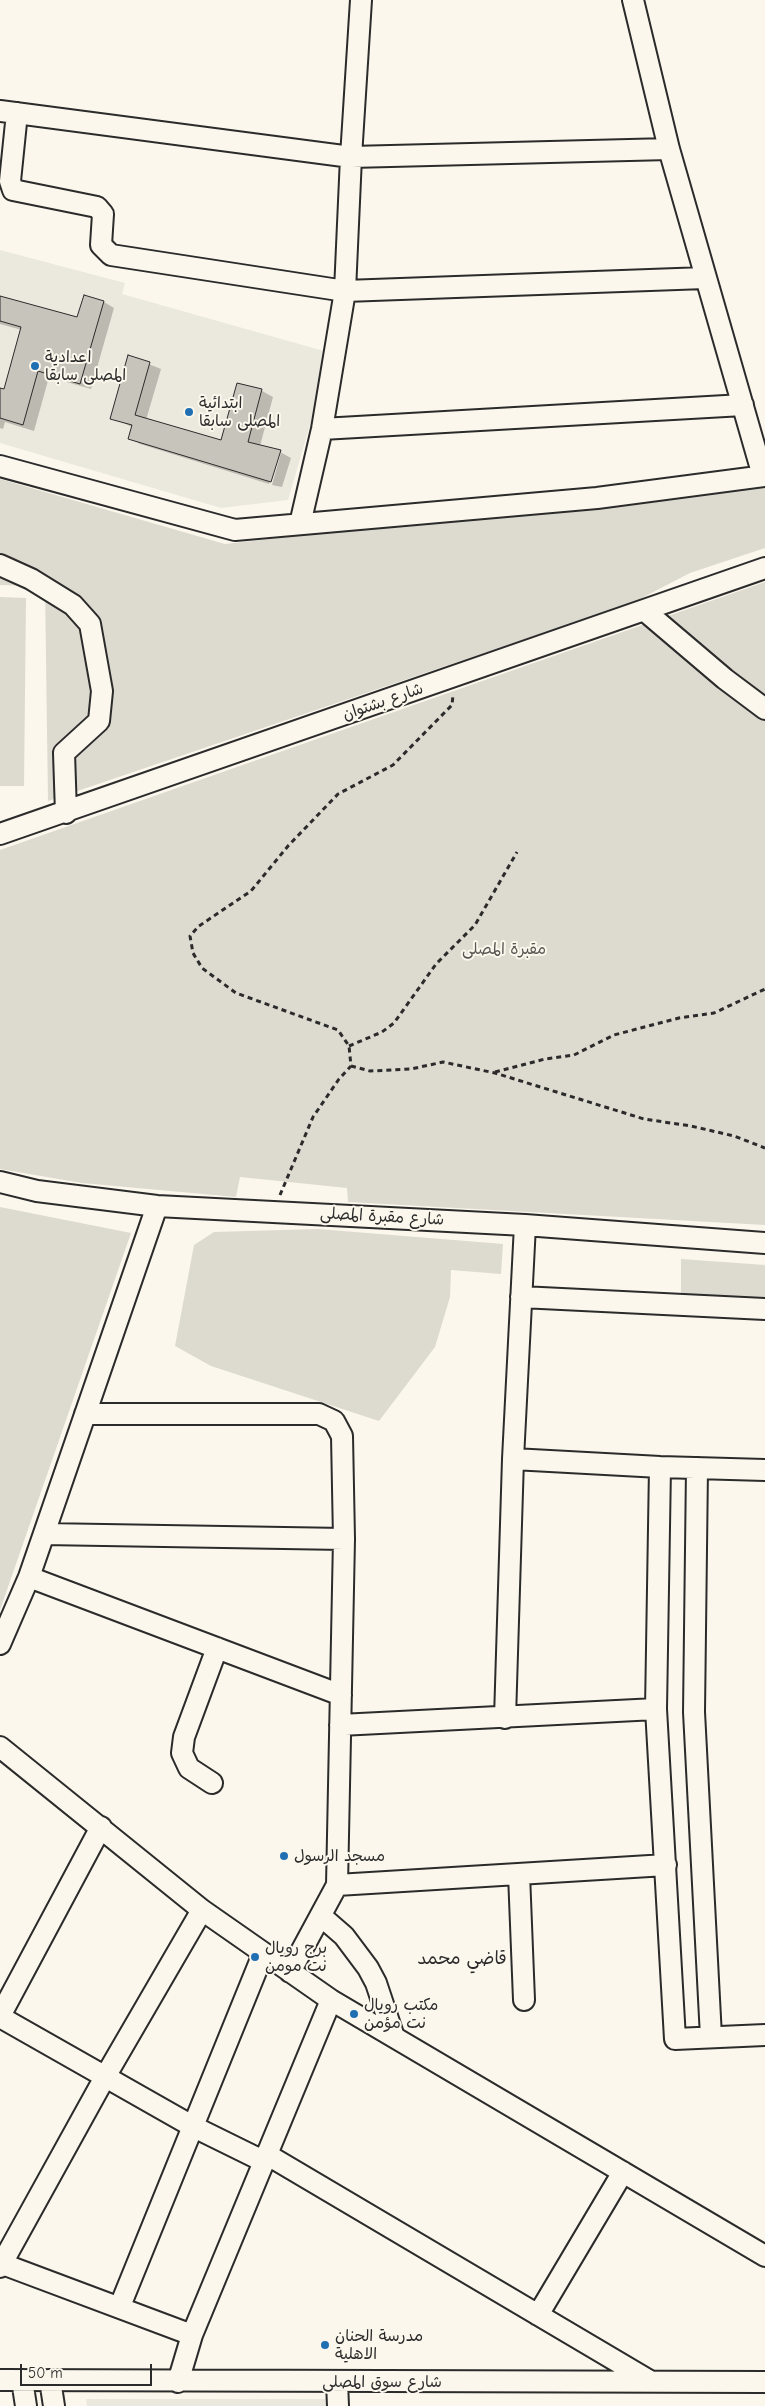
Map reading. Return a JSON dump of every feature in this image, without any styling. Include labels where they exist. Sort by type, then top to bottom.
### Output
[{"type":"street","points":[[300,524],[322,429],[345,291],[361,0]]},
{"type":"street","points":[[0,466],[235,530],[597,498],[764,476],[669,150],[633,0]]},
{"type":"street","points":[[669,150],[351,157],[9,112],[10,181],[14,190],[97,208],[103,214],[100,245],[111,255],[345,291],[705,278]]},
{"type":"street","points":[[322,429],[743,405]]},
{"type":"street","points":[[0,565],[31,579],[73,605],[90,624],[102,691],[99,721],[64,753],[66,813]]},
{"type":"street","name":"شارع بشتوان","points":[[0,834],[66,813],[765,568]]},
{"type":"street","points":[[645,610],[725,679],[765,709]]},
{"type":"street","name":"شارع مقبرة المصلى","points":[[0,1182],[37,1190],[157,1206],[525,1225],[765,1243]]},
{"type":"street","points":[[0,1644],[30,1577],[157,1206]]},
{"type":"street","points":[[505,1718],[513,1459],[525,1225]]},
{"type":"street","points":[[521,1297],[765,1309]]},
{"type":"street","points":[[85,1414],[319,1414],[334,1421],[342,1436],[344,1538],[337,1885],[290,1972]]},
{"type":"street","points":[[513,1459],[660,1467],[765,1470]]},
{"type":"street","points":[[660,1467],[656,1709],[675,2039],[765,2035]]},
{"type":"street","points":[[697,1468],[694,1712],[711,2037]]},
{"type":"street","points":[[44,1534],[344,1538]]},
{"type":"street","points":[[30,1577],[341,1695]]},
{"type":"street","points":[[212,1784],[188,1768],[182,1753],[184,1737],[217,1648]]},
{"type":"street","points":[[340,1725],[656,1709]]},
{"type":"street","points":[[0,1747],[202,1910],[331,2000],[623,2172],[764,2250]]},
{"type":"street","points":[[101,1828],[0,2017],[192,2126],[264,2157],[652,2382]]},
{"type":"street","points":[[337,1885],[666,1865]]},
{"type":"street","points":[[519,1874],[524,2000]]},
{"type":"street","points":[[192,2335],[120,2306],[0,2265],[105,2077],[202,1910]]},
{"type":"street","points":[[321,1916],[344,1936],[368,1968],[376,1983],[394,2037]]},
{"type":"street","points":[[120,2306],[263,1954]]},
{"type":"street","points":[[178,2382],[192,2335],[264,2157],[331,2000]]},
{"type":"street","points":[[538,2315],[623,2172]]},
{"type":"street","name":"شارع سوق المصلى","points":[[0,2380],[178,2382],[765,2382]]},
{"type":"street","points":[[22,2380],[26,2406]]},
{"type":"street","points":[[50,2380],[54,2406]]},
{"type":"street","points":[[337,2382],[338,2406]]},
{"type":"path","points":[[274,1212],[284,1181],[313,1117],[339,1079],[351,1066],[349,1046],[338,1030],[236,993],[202,968],[194,953],[190,936],[198,926],[251,891],[288,846],[338,794],[393,764],[452,705],[455,677]]},
{"type":"path","points":[[349,1046],[382,1032],[394,1023],[436,964],[475,925],[517,852]]},
{"type":"path","points":[[495,1073],[545,1059],[574,1055],[614,1035],[652,1025],[714,1013],[765,989]]},
{"type":"path","points":[[351,1066],[370,1071],[411,1069],[443,1062],[495,1073],[644,1119],[691,1126],[734,1136],[765,1148]]},
{"type":"shaded area","points":[[0,250],[125,283],[122,294],[331,353],[288,500],[221,508],[0,443]]},
{"type":"shaded area","points":[[86,2399],[326,2399],[326,2406],[87,2406]]},
{"type":"green space","points":[[0,479],[225,544],[765,484],[765,548],[690,573],[634,602],[48,801],[45,586],[0,585]]},
{"type":"green space","name":"مقبرة المصلى","points":[[765,582],[765,1225],[348,1202],[347,1188],[240,1177],[236,1197],[82,1183],[0,1169],[0,850]]},
{"type":"green space","points":[[0,597],[26,598],[24,786],[0,786]]},
{"type":"green space","points":[[0,1207],[131,1233],[0,1610]]},
{"type":"green space","points":[[318,1229],[503,1244],[501,1274],[451,1270],[450,1297],[435,1347],[379,1421],[211,1366],[175,1346],[194,1245],[214,1232]]},
{"type":"green space","points":[[681,1259],[765,1265],[765,1301],[681,1294]]},
{"type":"building","points":[[84,295],[104,301],[80,384],[38,371],[23,425],[0,418],[0,388],[4,389],[21,327],[0,321],[0,296],[77,317]]},
{"type":"building","points":[[128,355],[150,362],[135,415],[221,440],[237,383],[262,389],[248,442],[281,450],[271,482],[128,439],[132,425],[110,419]]},
{"type":"place","name":"اعدادية المصلى سابقا","points":[[35,366]]},
{"type":"place","name":"ابتدائية المصلى سابقا","points":[[189,412]]},
{"type":"place","name":"مسجد الرسول","points":[[284,1856]]},
{"type":"place","name":"برج رويال نت مومن","points":[[255,1957]]},
{"type":"place","name":"مكتب رويال نت مؤمن","points":[[354,2014]]},
{"type":"place","name":"مدرسة الحنان الاهلية","points":[[325,2345]]},
{"type":"district","name":"قاضي محمد","points":[[462,1959]]}]
